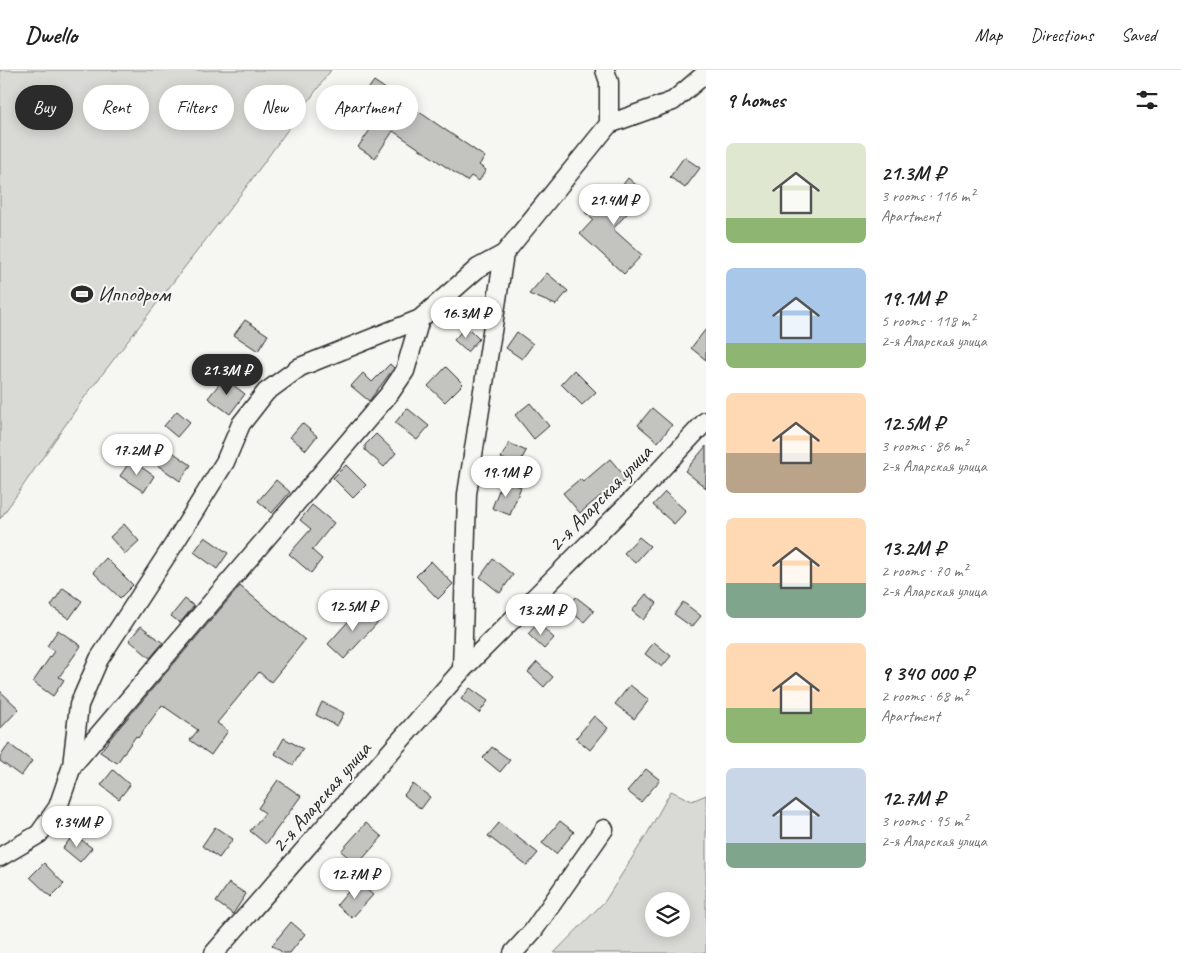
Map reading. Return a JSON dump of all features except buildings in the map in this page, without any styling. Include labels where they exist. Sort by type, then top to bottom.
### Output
[{"type":"street","points":[[605,70],[608,82],[609,124]]},
{"type":"street","points":[[0,857],[39,834],[58,807],[72,766],[79,705],[99,659],[225,462],[241,424],[266,392],[300,367],[420,319],[478,268],[504,254],[609,124],[673,101],[706,73]]},
{"type":"street","points":[[462,670],[467,494],[504,254]]},
{"type":"street","points":[[72,766],[390,394],[405,371],[420,319]]},
{"type":"street","name":"2-я Аларская улица","points":[[214,953],[462,670],[635,497],[706,421]]},
{"type":"street","points":[[513,953],[533,931],[604,829]]},
{"type":"shaded area","name":"Ипподром","points":[[0,70],[331,70],[320,85],[316,85],[316,91],[306,104],[306,85],[244,85],[244,130],[288,130],[244,190],[84,398],[0,519]]},
{"type":"shaded area","points":[[671,791],[692,801],[706,795],[706,953],[554,953],[605,901],[647,834]]},
{"type":"place","name":"Ипподром","points":[[82,294]]}]
